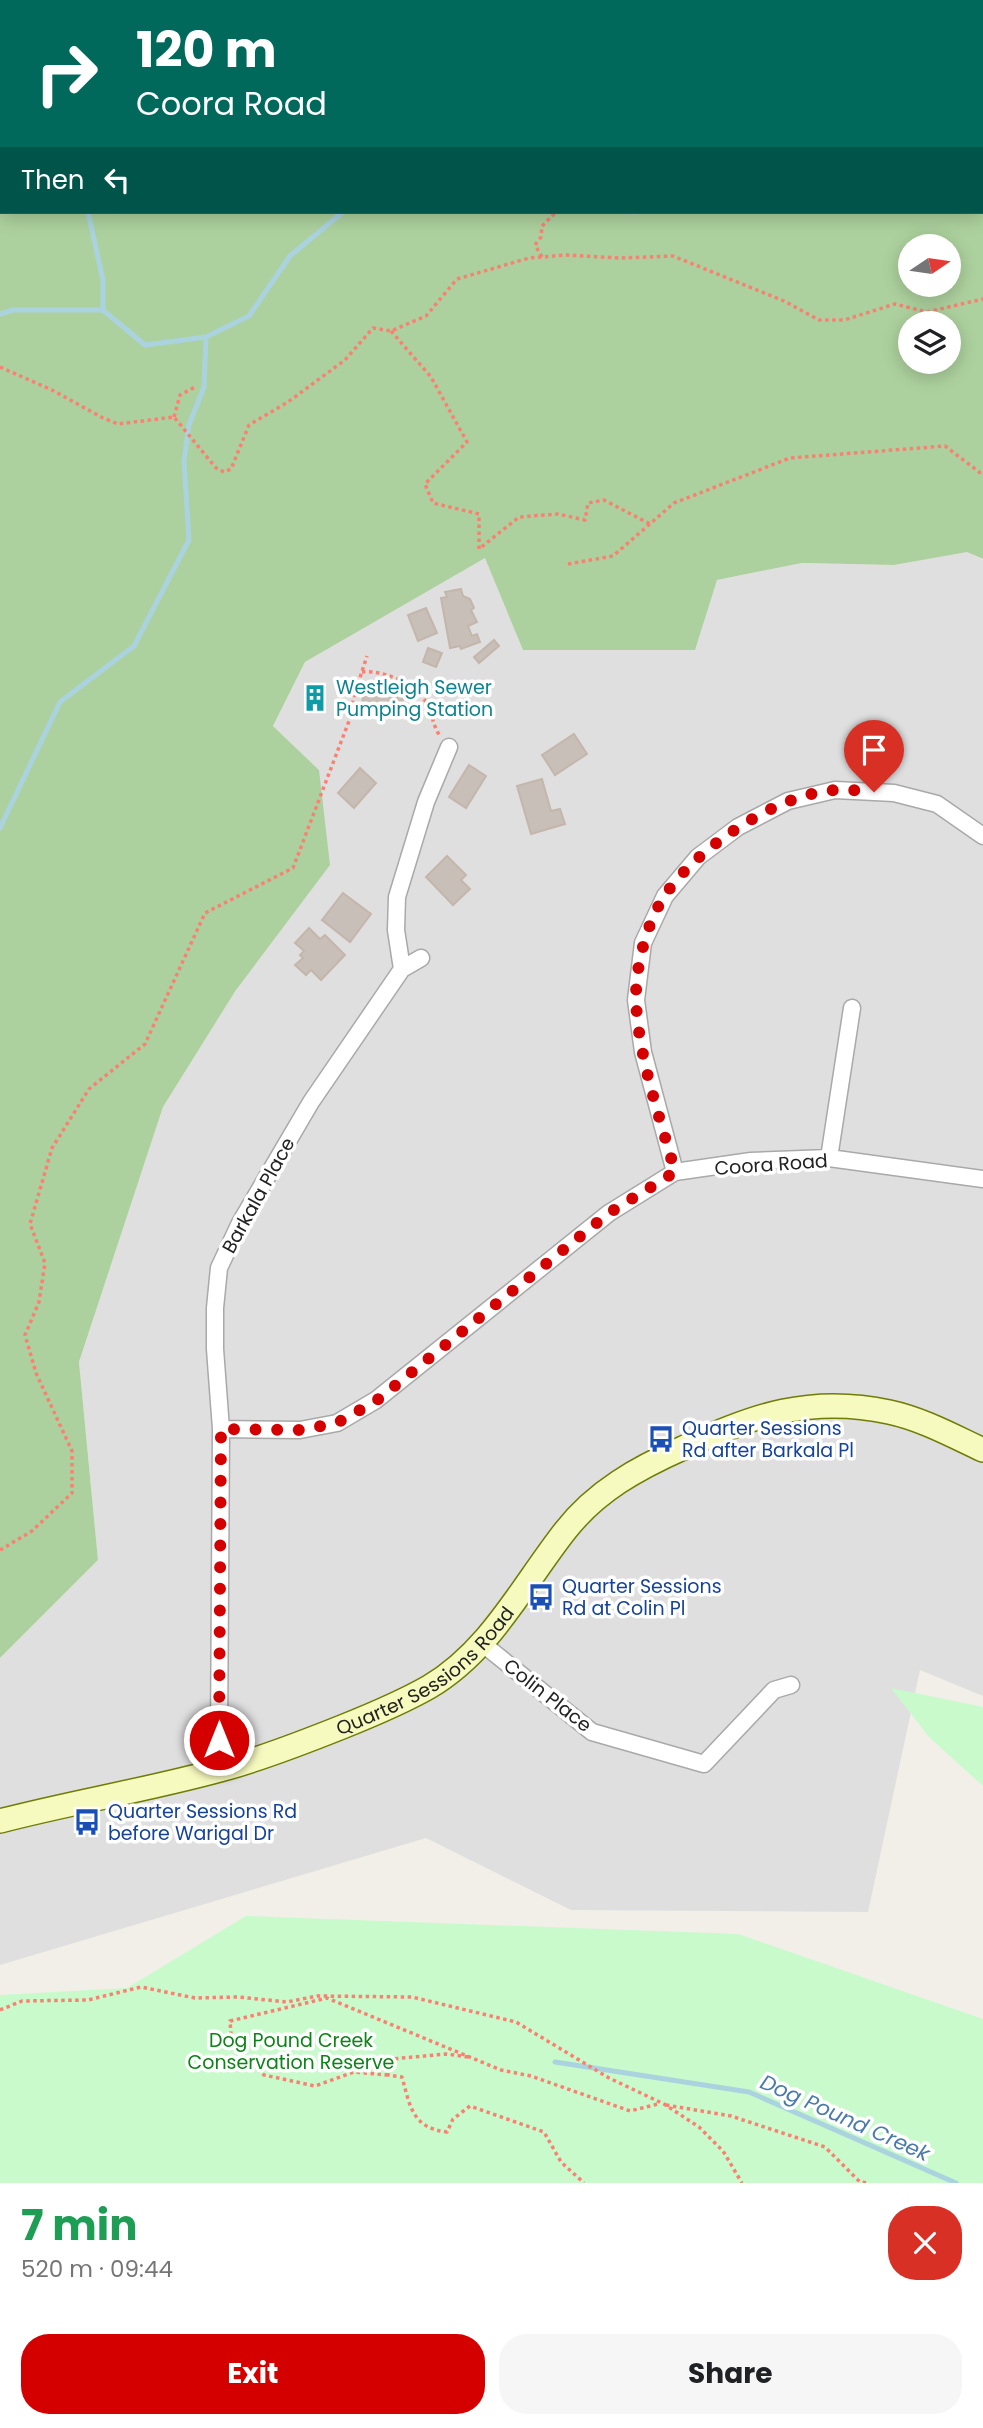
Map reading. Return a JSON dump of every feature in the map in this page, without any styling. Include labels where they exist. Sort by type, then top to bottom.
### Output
[{"type":"main road","name":"Quarter Sessions Road","points":[[0,1821],[223,1770],[307,1741],[409,1698],[456,1670],[483,1644],[566,1529],[602,1492],[643,1466],[748,1419],[796,1408],[842,1405],[891,1413],[933,1427],[983,1450]]},
{"type":"street","points":[[402,969],[397,930],[397,897],[425,802],[449,747]]},
{"type":"street","points":[[675,1172],[643,1052],[636,1000],[643,943],[665,896],[698,857],[738,827],[788,801],[835,790],[894,793],[937,804],[983,836]]},
{"type":"street","name":"Barkala Place","points":[[223,1770],[219,1740],[221,1429],[215,1349],[219,1268],[240,1223],[311,1102],[402,969],[421,958]]},
{"type":"street","points":[[829,1158],[852,1008]]},
{"type":"street","name":"Coora Road","points":[[221,1429],[300,1430],[337,1423],[376,1401],[609,1213],[675,1172],[751,1161],[829,1158],[983,1179]]},
{"type":"street","name":"Colin Place","points":[[483,1644],[592,1732],[704,1764],[774,1690],[791,1685]]},
{"type":"path","points":[[542,257],[535,246],[541,237],[542,226],[554,214]]},
{"type":"path","points":[[195,387],[180,395],[174,417],[216,468],[225,472],[231,470],[249,425],[288,402],[343,361],[373,328],[391,331],[426,316],[457,279],[529,258],[673,256],[784,301],[819,320],[844,320],[895,304],[927,312],[983,299]]},
{"type":"path","points":[[391,331],[431,377],[467,442],[425,484],[433,503],[479,514],[479,549],[519,517],[558,514],[585,520],[588,503],[604,500],[650,524]]},
{"type":"path","points":[[0,367],[118,424],[174,417]]},
{"type":"path","points":[[568,564],[613,556],[674,503],[790,458],[944,446],[983,475]]},
{"type":"path","points":[[0,1550],[32,1531],[72,1493],[72,1451],[36,1373],[25,1335],[39,1302],[45,1264],[30,1224],[52,1149],[89,1089],[145,1044],[205,913],[293,868],[349,721],[367,656]]},
{"type":"path","points":[[362,673],[395,678],[425,700],[437,732],[449,747]]},
{"type":"path","points":[[0,2010],[22,2001],[88,2000],[141,1987],[195,1997],[238,1997],[287,2002],[317,1996],[412,1997],[516,2022],[609,2078],[662,2104],[699,2127],[723,2151],[742,2183]]},
{"type":"path","points":[[584,2182],[561,2162],[544,2132],[520,2123],[470,2106],[453,2119],[447,2132],[436,2131],[422,2124],[411,2109],[402,2077],[354,2072],[315,2086],[264,2075],[232,2046],[230,2021],[327,1998],[501,2070],[531,2076],[630,2111],[662,2104],[731,2116],[825,2147],[860,2182],[868,2183]]},
{"type":"path","points":[[388,2074],[392,2059],[446,2054],[473,2058]]},
{"type":"shaded area","points":[[967,551],[983,560],[983,1696],[920,1670],[868,1912],[571,1910],[426,1838],[0,1965],[0,1658],[98,1560],[79,1362],[163,1107],[236,990],[319,770],[273,726],[305,662],[485,557],[717,580],[802,563],[894,565]]},
{"type":"green space","points":[[0,214],[983,214],[983,559],[967,552],[894,565],[802,563],[717,580],[695,650],[523,650],[485,558],[305,662],[273,726],[319,770],[330,865],[236,990],[163,1107],[79,1362],[98,1560],[0,1658]]},
{"type":"green space","points":[[891,1688],[983,1707],[983,1786],[929,1737]]},
{"type":"green space","name":"Dog Pound Creek Conservation Reserve","points":[[246,1916],[738,1934],[983,2019],[983,2183],[0,2183],[0,1995],[127,1988]]},
{"type":"building","points":[[461,589],[463,596],[470,599],[474,608],[471,610],[477,622],[468,626],[472,636],[477,634],[480,642],[461,649],[460,646],[450,648],[441,598],[447,597],[445,592]]},
{"type":"building","points":[[426,608],[437,633],[418,641],[408,615]]},
{"type":"building","points":[[494,640],[499,646],[479,663],[474,657]]},
{"type":"building","points":[[428,648],[442,653],[436,667],[423,662]]},
{"type":"building","points":[[366,687],[404,696],[399,713],[362,702]]},
{"type":"building","points":[[574,734],[587,754],[555,775],[542,755]]},
{"type":"building","points":[[469,765],[486,776],[466,808],[449,797]]},
{"type":"building","points":[[360,768],[376,783],[354,808],[338,793]]},
{"type":"building","points":[[542,779],[551,811],[560,809],[565,824],[531,834],[517,786]]},
{"type":"building","points":[[447,856],[466,875],[461,880],[470,889],[453,905],[426,877]]},
{"type":"building","points":[[343,893],[371,914],[350,942],[322,920]]},
{"type":"building","points":[[309,928],[320,939],[325,935],[345,955],[321,980],[311,970],[306,975],[295,965],[303,958],[300,955],[304,951],[295,943]]},
{"type":"waterway","points":[[88,214],[103,280],[103,310],[145,345],[206,337],[249,316],[290,256],[341,214]]},
{"type":"waterway","points":[[0,314],[13,310],[103,310]]},
{"type":"waterway","points":[[0,828],[60,702],[134,646],[189,540],[184,461],[189,425],[204,387],[206,337]]},
{"type":"waterway","name":"Dog Pound Creek","points":[[555,2062],[749,2092],[956,2183]]},
{"type":"place","name":"Westleigh Sewer Pumping Station","points":[[315,698]]},
{"type":"place","name":"Quarter Sessions Rd after Barkala Pl","points":[[661,1439]]},
{"type":"place","name":"Quarter Sessions Rd at Colin Pl","points":[[541,1597]]},
{"type":"place","name":"Quarter Sessions Rd before Warigal Dr","points":[[87,1822]]},
{"type":"route","points":[[219,1740],[221,1429],[300,1430],[337,1423],[376,1401],[609,1213],[675,1172],[643,1052],[636,1000],[643,943],[665,896],[698,857],[738,827],[788,801],[835,790],[874,792]]}]
